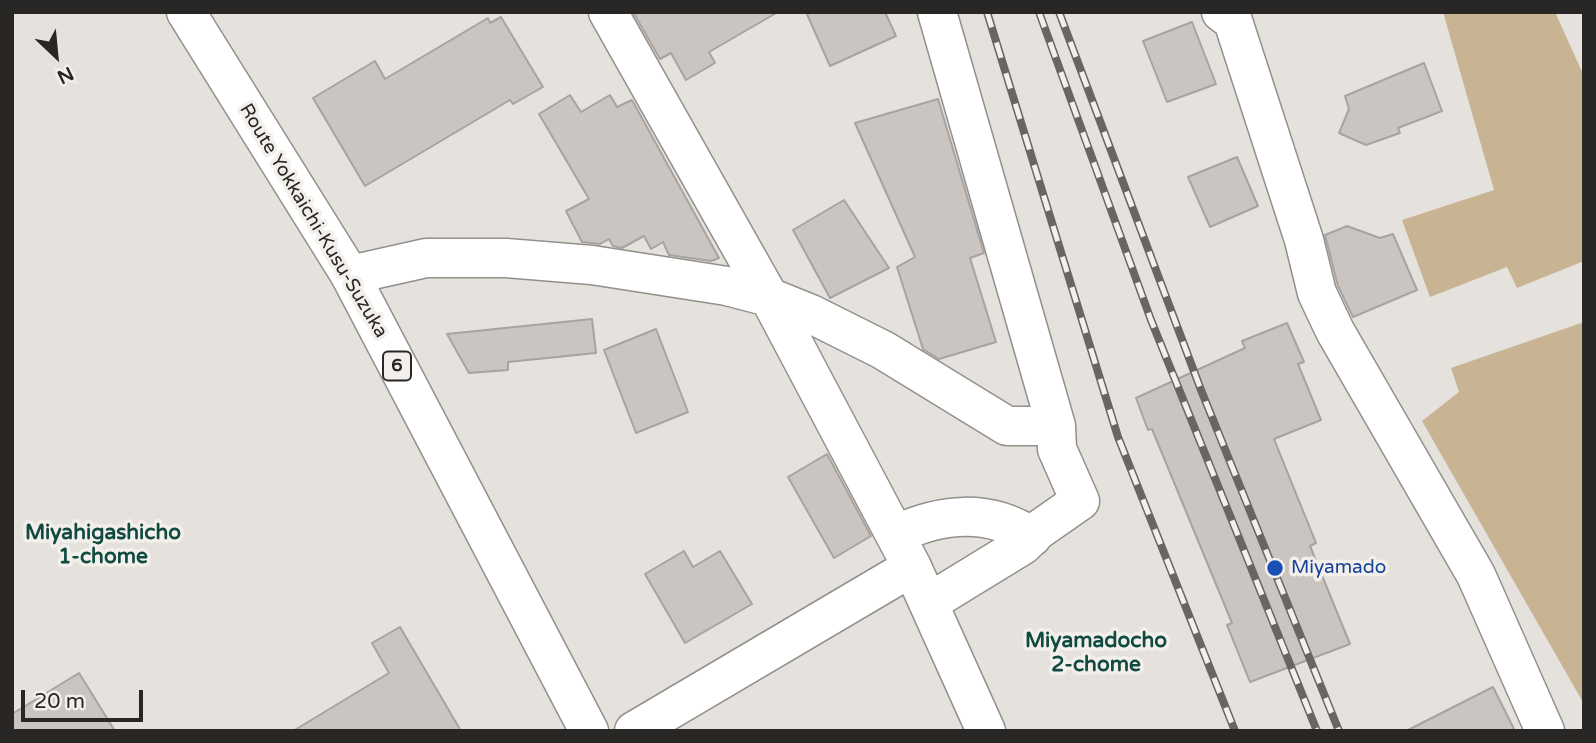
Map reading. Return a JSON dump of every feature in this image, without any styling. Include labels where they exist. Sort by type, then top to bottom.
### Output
[{"type":"street","name":"Route Yokkaichi-Kusu-Suzuka","points":[[186,12],[350,275],[589,731]]},
{"type":"street","points":[[608,12],[769,297],[904,551],[930,601],[986,731]]},
{"type":"street","points":[[930,601],[1014,551],[1080,501],[1057,449],[1056,426],[937,12]]},
{"type":"street","points":[[1233,15],[1304,240],[1317,293],[1476,575],[1545,731]]},
{"type":"street","points":[[350,275],[426,258],[506,258],[670,276],[769,297],[811,314],[883,350],[1007,426],[1056,426]]},
{"type":"street","points":[[634,731],[904,551],[924,521],[962,516],[983,517],[1017,526],[1032,537]]},
{"type":"shaded area","points":[[1443,12],[1555,12],[1584,76],[1584,261],[1517,288],[1507,267],[1430,297],[1402,220],[1494,190]]},
{"type":"shaded area","points":[[1584,322],[1584,704],[1422,421],[1459,392],[1451,368]]},
{"type":"building","points":[[633,12],[778,12],[709,52],[715,63],[686,80],[671,53],[660,59]]},
{"type":"building","points":[[806,12],[885,12],[896,36],[830,66]]},
{"type":"building","points":[[501,17],[543,87],[513,104],[510,100],[365,186],[313,98],[375,61],[385,79],[488,18],[490,23]]},
{"type":"building","points":[[1192,22],[1216,84],[1167,102],[1143,41]]},
{"type":"building","points":[[1424,63],[1442,111],[1398,128],[1400,133],[1366,145],[1339,133],[1349,109],[1345,96]]},
{"type":"building","points":[[570,95],[581,112],[610,95],[617,107],[632,100],[719,258],[711,261],[669,255],[663,242],[651,249],[644,236],[622,248],[613,246],[609,239],[600,244],[582,242],[566,211],[589,199],[539,114]]},
{"type":"building","points":[[938,99],[984,253],[970,258],[996,342],[939,359],[923,349],[897,267],[915,257],[855,123]]},
{"type":"building","points":[[1237,157],[1258,206],[1210,227],[1188,177]]},
{"type":"building","points":[[844,200],[889,268],[830,298],[793,230]]},
{"type":"building","points":[[1347,226],[1380,238],[1393,234],[1417,290],[1353,317],[1338,286],[1325,235]]},
{"type":"building","points":[[592,319],[596,353],[508,362],[508,370],[469,373],[447,334]]},
{"type":"building","points":[[1287,323],[1304,362],[1298,364],[1321,420],[1274,439],[1316,543],[1310,546],[1350,644],[1250,682],[1227,625],[1232,623],[1152,429],[1148,430],[1136,398],[1245,348],[1242,341]]},
{"type":"building","points":[[656,329],[688,412],[636,433],[604,350]]},
{"type":"building","points":[[827,454],[871,536],[834,558],[788,477]]},
{"type":"building","points":[[684,551],[693,567],[720,551],[752,604],[685,643],[645,574]]},
{"type":"building","points":[[400,627],[461,731],[293,731],[389,673],[372,643]]},
{"type":"building","points":[[79,673],[115,731],[12,731],[12,714]]},
{"type":"building","points":[[1493,687],[1515,731],[1406,731]]},
{"type":"railway","points":[[987,12],[1118,437],[1235,731]]},
{"type":"railway","points":[[1039,12],[1151,320],[1317,731]]},
{"type":"railway","points":[[1059,12],[1201,390],[1339,731]]},
{"type":"place","name":"Miyamado","points":[[1275,568]]},
{"type":"district","name":"Miyahigashicho 1-chome","points":[[103,545]]},
{"type":"district","name":"Miyamadocho 2-chome","points":[[1096,653]]}]
